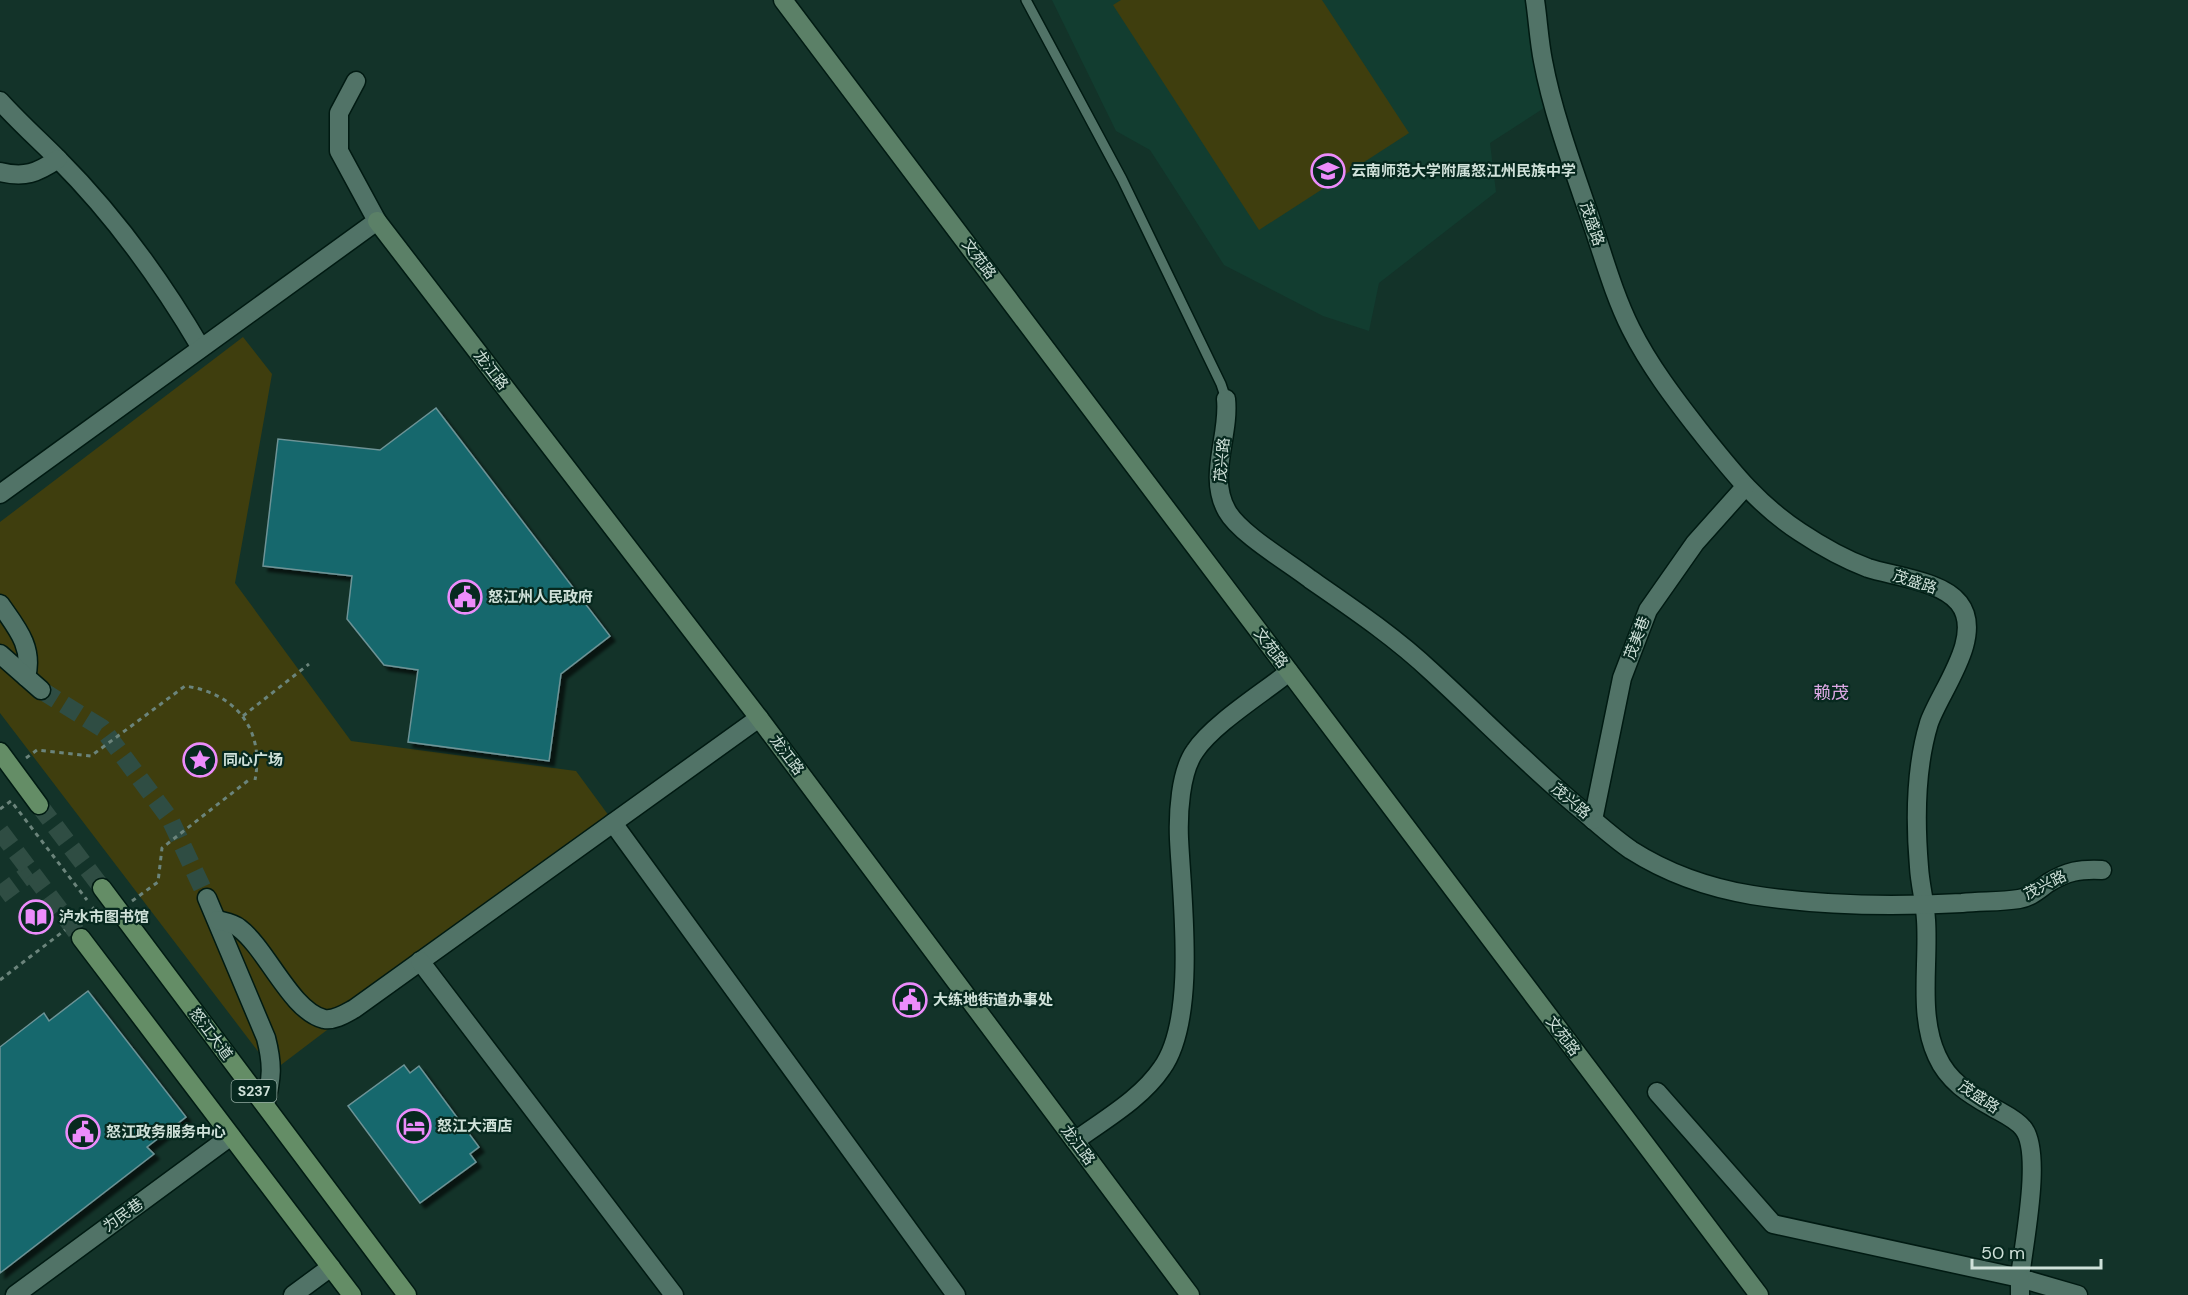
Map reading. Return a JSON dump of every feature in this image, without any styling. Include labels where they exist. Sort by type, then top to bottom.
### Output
[{"type":"main road","points":[[0,752],[39,805]]},
{"type":"main road","name":"怒江大道","points":[[102,888],[407,1295]]},
{"type":"main road","name":"S237","points":[[81,938],[352,1295]]},
{"type":"street","name":"文苑路","points":[[783,0],[1759,1295]]},
{"type":"street","name":"茂盛路","points":[[1535,0],[1543,59],[1561,127],[1628,324],[1650,362],[1745,487],[1783,521],[1826,548],[1868,568],[1946,592],[1958,601],[1965,614],[1967,628],[1964,646],[1930,722],[1918,781],[1917,841],[1924,905],[1928,1016],[1934,1049],[1939,1062],[1959,1086],[2018,1123],[2029,1136],[2032,1178],[2020,1286]]},
{"type":"street","points":[[0,494],[377,221],[339,151],[339,113],[356,81]]},
{"type":"street","points":[[0,101],[25,129],[58,159],[103,209],[145,262],[180,312],[201,348]]},
{"type":"street","points":[[0,172],[18,176],[41,170],[58,159]]},
{"type":"street","name":"龙江路","points":[[377,221],[759,718],[1190,1295]]},
{"type":"street","name":"茂兴路","points":[[1226,399],[1227,422],[1220,456],[1219,483],[1223,502],[1232,518],[1268,548],[1405,647],[1535,771],[1615,838],[1646,859],[1669,871],[1723,889],[1751,895],[1802,901],[1924,905],[2025,898],[2033,895],[2050,881],[2078,869],[2102,870]]},
{"type":"street","name":"茂美巷","points":[[1593,820],[1622,678],[1648,610],[1695,543],[1745,487]]},
{"type":"street","points":[[0,604],[23,637],[29,653],[30,665],[26,677]]},
{"type":"street","points":[[0,654],[41,690]]},
{"type":"street","points":[[1075,1141],[1140,1094],[1162,1068],[1176,1042],[1181,1015],[1185,951],[1178,824],[1184,776],[1194,752],[1207,735],[1289,672]]},
{"type":"street","points":[[217,920],[237,926],[251,939],[300,1003],[313,1014],[326,1020],[339,1017],[354,1009],[759,718]]},
{"type":"street","points":[[613,823],[956,1295]]},
{"type":"street","points":[[207,898],[258,1016],[272,1060],[271,1080],[265,1105]]},
{"type":"street","points":[[420,961],[674,1295]]},
{"type":"street","points":[[1657,1092],[1773,1224],[2020,1286],[2079,1295]]},
{"type":"street","name":"为民巷","points":[[15,1295],[231,1136]]},
{"type":"street","points":[[293,1295],[331,1267]]},
{"type":"lane","points":[[1026,0],[1122,179],[1221,384],[1226,399]]},
{"type":"path","points":[[243,716],[309,664]]},
{"type":"path","points":[[37,750],[91,756],[185,686],[216,694],[243,716],[255,740],[258,765],[255,780]]},
{"type":"path","points":[[120,911],[158,882],[162,848],[250,779]]},
{"type":"path","points":[[0,809],[11,801],[94,909]]},
{"type":"path","points":[[0,980],[44,947]]},
{"type":"shaded area","name":"云南师范大学附属怒江州民族中学","points":[[1052,0],[1527,0],[1544,108],[1490,143],[1496,192],[1379,283],[1369,331],[1323,316],[1224,265],[1150,150],[1116,131]]},
{"type":"shaded area","points":[[1121,0],[1322,0],[1409,133],[1259,230],[1113,5]]},
{"type":"shaded area","points":[[243,337],[272,374],[235,583],[351,741],[576,771],[609,816],[273,1071],[0,713],[0,522]]},
{"type":"building","name":"怒江州人民政府","points":[[436,408],[610,636],[561,674],[549,761],[408,742],[418,670],[384,665],[347,619],[352,576],[263,566],[278,439],[380,450]]},
{"type":"building","name":"怒江政务服务中心","points":[[88,991],[186,1117],[147,1147],[154,1154],[0,1273],[0,1047],[44,1013],[49,1021]]},
{"type":"building","name":"怒江大酒店","points":[[404,1065],[410,1073],[419,1066],[479,1147],[470,1154],[476,1162],[420,1203],[348,1106]]},
{"type":"tunnel","points":[[41,690],[102,728],[170,819],[207,898]]},
{"type":"tunnel","points":[[39,805],[102,888]]},
{"type":"tunnel","points":[[0,831],[81,938]]},
{"type":"tunnel","points":[[0,895],[31,872]]},
{"type":"place","name":"云南师范大学附属怒江州民族中学","points":[[1328,171]]},
{"type":"place","name":"怒江州人民政府","points":[[465,597]]},
{"type":"place","name":"同心广场","points":[[200,760]]},
{"type":"place","name":"泸水市图书馆","points":[[36,917]]},
{"type":"place","name":"大练地街道办事处","points":[[910,1000]]},
{"type":"place","name":"怒江大酒店","points":[[414,1126]]},
{"type":"place","name":"怒江政务服务中心","points":[[83,1132]]},
{"type":"district","name":"赖茂","points":[[1831,693]]}]
